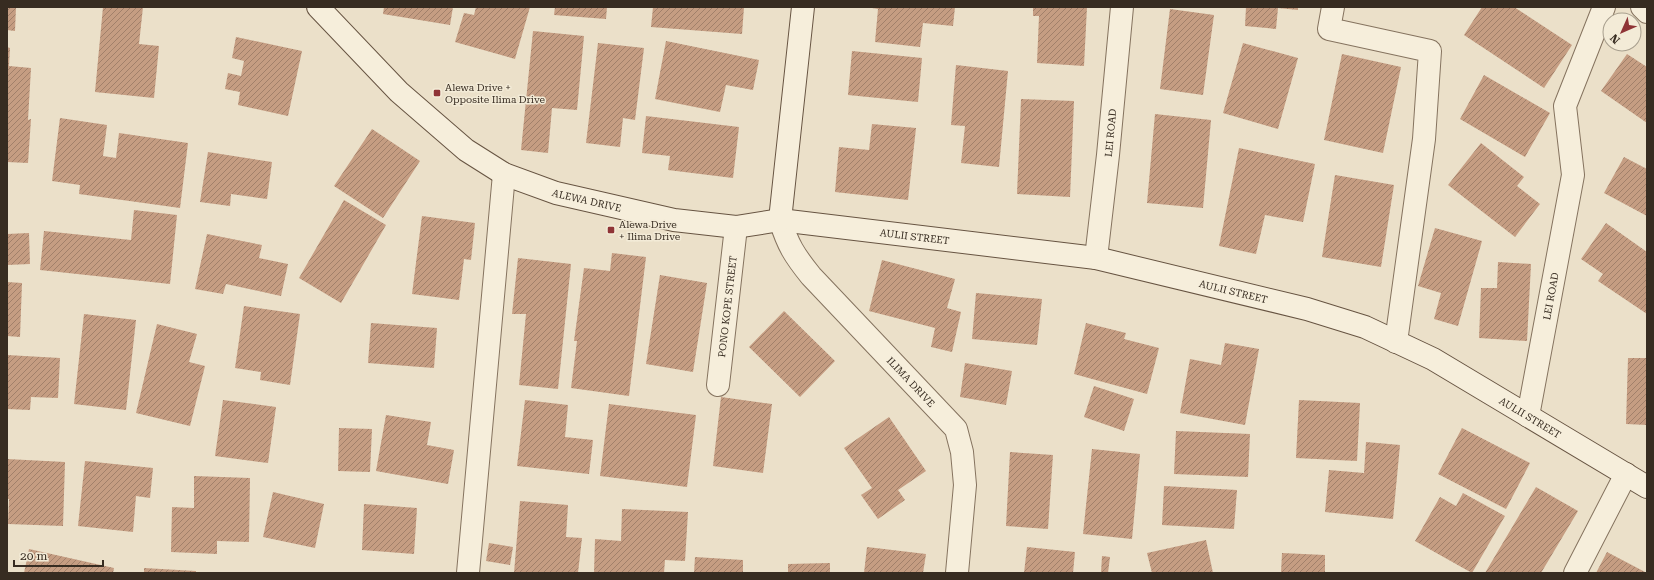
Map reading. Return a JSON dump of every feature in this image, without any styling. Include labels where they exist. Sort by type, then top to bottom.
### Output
[{"type":"street","name":"ALEWA DRIVE","points":[[318,7],[399,92],[466,150],[504,174],[556,193],[607,206],[674,220],[736,227],[780,220]]},
{"type":"street","points":[[780,220],[804,7]]},
{"type":"street","name":"LEI ROAD","points":[[1096,258],[1108,154],[1122,7]]},
{"type":"street","points":[[1333,7],[1329,29],[1430,51],[1424,139],[1396,342]]},
{"type":"street","name":"LEI ROAD","points":[[1528,416],[1573,175],[1565,106],[1604,7]]},
{"type":"street","points":[[1642,7],[1647,12]]},
{"type":"street","points":[[468,573],[504,174]]},
{"type":"street","name":"AULII STREET","points":[[780,220],[1096,258],[1307,309],[1365,327],[1433,359],[1647,487]]},
{"type":"street","name":"ILIMA DRIVE","points":[[780,220],[786,238],[795,256],[811,276],[956,429],[962,452],[965,485],[957,573]]},
{"type":"street","name":"PONO KOPE STREET","points":[[718,385],[736,227]]},
{"type":"street","points":[[1575,573],[1626,474]]},
{"type":"building","points":[[7,7],[16,7],[15,31],[7,30]]},
{"type":"building","points":[[103,7],[143,7],[139,44],[159,46],[154,98],[95,92]]},
{"type":"building","points":[[384,7],[453,7],[450,25],[383,14]]},
{"type":"building","points":[[476,7],[530,7],[515,59],[455,42],[464,13],[474,15]]},
{"type":"building","points":[[555,7],[607,7],[606,19],[554,15]]},
{"type":"building","points":[[653,7],[744,7],[742,34],[651,27]]},
{"type":"building","points":[[866,7],[955,7],[953,26],[923,23],[920,47],[875,42],[878,9]]},
{"type":"building","points":[[1033,7],[1087,7],[1084,66],[1037,63],[1039,16],[1033,16]]},
{"type":"building","points":[[1246,7],[1298,7],[1298,10],[1278,8],[1276,29],[1245,26]]},
{"type":"building","points":[[1482,7],[1514,7],[1572,45],[1544,88],[1464,35]]},
{"type":"building","points":[[1170,9],[1214,15],[1203,95],[1160,89]]},
{"type":"building","points":[[533,31],[584,36],[577,110],[552,108],[548,153],[521,150]]},
{"type":"building","points":[[236,37],[302,51],[288,116],[238,105],[240,92],[225,89],[228,73],[241,76],[244,61],[232,58]]},
{"type":"building","points":[[666,41],[759,60],[753,90],[726,85],[720,112],[655,99]]},
{"type":"building","points":[[598,43],[644,48],[635,120],[623,118],[620,147],[586,143]]},
{"type":"building","points":[[1243,43],[1298,58],[1278,129],[1223,113]]},
{"type":"building","points":[[7,47],[10,48],[9,66],[31,68],[28,120],[31,119],[28,163],[7,162]]},
{"type":"building","points":[[852,51],[922,58],[918,102],[848,95]]},
{"type":"building","points":[[1342,54],[1401,67],[1383,153],[1324,140]]},
{"type":"building","points":[[1627,54],[1647,67],[1647,123],[1601,91]]},
{"type":"building","points":[[956,65],[1008,71],[999,167],[961,163],[965,126],[951,125]]},
{"type":"building","points":[[1484,75],[1550,113],[1525,157],[1460,119]]},
{"type":"building","points":[[1021,99],[1074,101],[1070,197],[1017,194]]},
{"type":"building","points":[[1155,114],[1211,120],[1203,208],[1147,203]]},
{"type":"building","points":[[646,116],[739,127],[733,178],[668,170],[670,156],[642,153]]},
{"type":"building","points":[[60,118],[107,125],[103,156],[116,158],[119,133],[188,143],[180,208],[79,194],[80,185],[52,181]]},
{"type":"building","points":[[872,124],[916,128],[908,200],[835,192],[839,147],[869,150]]},
{"type":"building","points":[[372,129],[420,161],[383,218],[334,186]]},
{"type":"building","points":[[1481,143],[1524,177],[1517,186],[1540,204],[1515,237],[1448,185]]},
{"type":"building","points":[[1239,148],[1315,164],[1303,222],[1265,215],[1256,254],[1219,246]]},
{"type":"building","points":[[208,152],[272,162],[267,199],[231,194],[230,206],[200,202]]},
{"type":"building","points":[[1624,157],[1647,169],[1647,216],[1604,193]]},
{"type":"building","points":[[1335,175],[1394,185],[1381,267],[1322,257]]},
{"type":"building","points":[[344,200],[386,225],[341,303],[299,278]]},
{"type":"building","points":[[134,210],[177,215],[170,284],[40,270],[44,231],[131,240]]},
{"type":"building","points":[[422,216],[475,223],[471,260],[464,259],[459,300],[412,294]]},
{"type":"building","points":[[1606,223],[1647,252],[1647,314],[1598,281],[1603,274],[1581,259]]},
{"type":"building","points":[[1435,228],[1482,241],[1458,326],[1434,319],[1441,293],[1418,286]]},
{"type":"building","points":[[29,233],[30,264],[7,265],[7,234]]},
{"type":"building","points":[[207,234],[262,245],[259,258],[288,264],[281,296],[226,284],[223,294],[195,289]]},
{"type":"building","points":[[612,253],[646,257],[629,396],[571,388],[577,341],[574,341],[584,268],[610,271]]},
{"type":"building","points":[[518,258],[571,264],[558,389],[519,385],[526,314],[512,314]]},
{"type":"building","points":[[882,260],[955,279],[947,308],[961,312],[952,352],[931,347],[935,328],[869,311]]},
{"type":"building","points":[[1498,262],[1531,264],[1527,341],[1479,338],[1481,288],[1497,288]]},
{"type":"building","points":[[660,275],[707,283],[693,372],[646,364]]},
{"type":"building","points":[[7,282],[22,283],[20,337],[7,336]]},
{"type":"building","points":[[976,293],[1042,299],[1037,345],[972,339]]},
{"type":"building","points":[[244,306],[300,314],[290,385],[260,380],[261,372],[235,368]]},
{"type":"building","points":[[784,311],[835,361],[800,397],[749,347]]},
{"type":"building","points":[[84,314],[136,320],[126,410],[74,404]]},
{"type":"building","points":[[371,323],[437,328],[434,368],[368,363]]},
{"type":"building","points":[[1086,323],[1126,333],[1124,339],[1159,348],[1147,394],[1074,374]]},
{"type":"building","points":[[157,324],[197,334],[189,362],[205,366],[190,426],[136,413]]},
{"type":"building","points":[[1225,343],[1259,349],[1245,425],[1180,413],[1190,359],[1221,365]]},
{"type":"building","points":[[7,355],[60,358],[58,398],[31,397],[30,410],[7,409]]},
{"type":"building","points":[[1628,358],[1647,358],[1647,425],[1626,424]]},
{"type":"building","points":[[965,363],[1012,371],[1006,405],[960,397]]},
{"type":"building","points":[[1094,386],[1134,399],[1124,431],[1084,417]]},
{"type":"building","points":[[721,397],[772,404],[763,473],[713,466]]},
{"type":"building","points":[[223,400],[276,407],[268,463],[215,456]]},
{"type":"building","points":[[525,400],[568,405],[565,437],[593,440],[589,474],[517,466]]},
{"type":"building","points":[[1299,400],[1360,403],[1357,461],[1296,458]]},
{"type":"building","points":[[609,404],[696,415],[687,487],[600,476]]},
{"type":"building","points":[[386,415],[431,422],[427,445],[454,450],[448,484],[376,471]]},
{"type":"building","points":[[889,417],[926,471],[898,490],[905,500],[878,519],[861,495],[872,488],[844,448]]},
{"type":"building","points":[[339,428],[372,429],[370,472],[338,471]]},
{"type":"building","points":[[1462,428],[1530,463],[1506,509],[1438,474]]},
{"type":"building","points":[[1176,431],[1250,434],[1248,477],[1174,474]]},
{"type":"building","points":[[1366,442],[1400,445],[1393,519],[1325,512],[1329,470],[1364,473]]},
{"type":"building","points":[[1092,449],[1140,454],[1132,539],[1083,534]]},
{"type":"building","points":[[1010,452],[1053,455],[1048,529],[1006,526]]},
{"type":"building","points":[[7,459],[65,462],[63,526],[8,524],[9,499],[7,499]]},
{"type":"building","points":[[85,461],[153,468],[150,498],[136,496],[133,532],[78,526]]},
{"type":"building","points":[[194,476],[250,478],[249,542],[217,541],[217,554],[171,552],[172,507],[194,508]]},
{"type":"building","points":[[1164,486],[1237,490],[1234,529],[1162,525]]},
{"type":"building","points":[[1536,487],[1578,511],[1541,573],[1485,573]]},
{"type":"building","points":[[273,492],[324,504],[315,548],[263,537]]},
{"type":"building","points":[[1463,493],[1505,516],[1472,573],[1415,541],[1440,497],[1456,506]]},
{"type":"building","points":[[520,501],[568,505],[566,537],[582,538],[578,573],[514,573]]},
{"type":"building","points":[[364,504],[417,508],[414,554],[362,550]]},
{"type":"building","points":[[622,509],[688,512],[685,561],[665,560],[664,573],[594,573],[595,539],[621,541]]},
{"type":"building","points":[[1206,540],[1213,573],[1152,573],[1147,553]]},
{"type":"building","points":[[489,543],[513,547],[510,565],[486,561]]},
{"type":"building","points":[[867,547],[926,554],[923,573],[864,573]]},
{"type":"building","points":[[1027,547],[1075,552],[1073,573],[1024,573]]},
{"type":"building","points":[[29,549],[114,568],[113,573],[24,573]]},
{"type":"building","points":[[1607,552],[1647,573],[1596,573]]},
{"type":"building","points":[[1282,553],[1325,555],[1325,573],[1281,573]]},
{"type":"building","points":[[1102,556],[1110,557],[1108,573],[1101,573]]},
{"type":"building","points":[[695,557],[743,560],[743,573],[694,573]]},
{"type":"building","points":[[830,563],[830,573],[788,573],[788,564]]},
{"type":"building","points":[[144,568],[196,571],[196,573],[144,573]]},
{"type":"place","name":"Alewa Drive + Opposite Ilima Drive","points":[[437,93]]},
{"type":"place","name":"Alewa Drive + Ilima Drive","points":[[611,230]]}]
